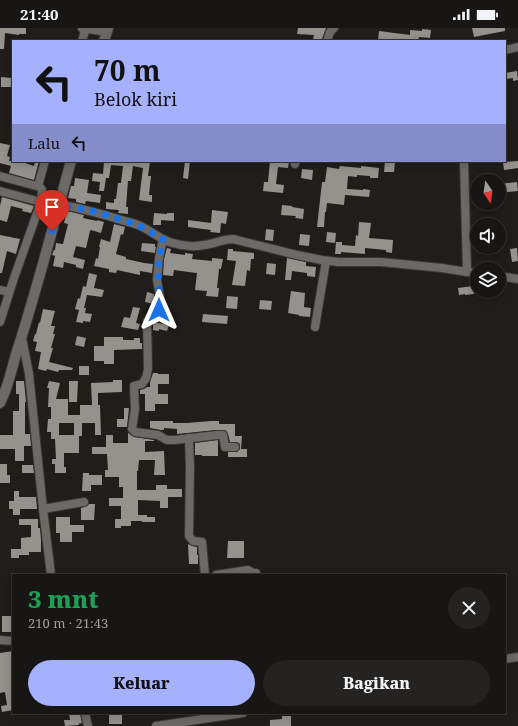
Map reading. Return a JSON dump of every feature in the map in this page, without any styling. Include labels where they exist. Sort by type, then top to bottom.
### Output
[{"type":"main road","points":[[0,403],[4,395],[43,264],[58,204],[71,162]]},
{"type":"street","points":[[82,40],[85,28],[106,33]]},
{"type":"street","points":[[327,40],[330,32],[334,28]]},
{"type":"street","points":[[506,50],[518,47]]},
{"type":"street","points":[[0,322],[41,195],[44,162]]},
{"type":"street","points":[[464,162],[467,272]]},
{"type":"street","points":[[0,176],[58,204],[97,212],[132,223],[174,244],[203,246],[228,239],[234,239],[326,261],[381,262],[470,272]]},
{"type":"street","points":[[0,191],[41,195]]},
{"type":"street","points":[[163,239],[158,273],[160,297],[159,310],[147,321],[148,369],[146,378],[142,384],[134,386],[135,409],[132,429],[135,432],[158,435],[167,440],[224,435],[225,447],[235,447]]},
{"type":"street","points":[[315,327],[326,261]]},
{"type":"street","points":[[506,277],[518,279]]},
{"type":"street","points":[[0,290],[9,292]]},
{"type":"street","points":[[21,337],[27,364],[51,574]]},
{"type":"street","points":[[189,438],[189,536],[193,541],[202,542],[205,574]]},
{"type":"street","points":[[43,509],[84,502]]},
{"type":"street","points":[[222,574],[248,570],[256,573]]},
{"type":"street","points":[[0,640],[12,641]]},
{"type":"street","points":[[506,659],[518,656]]},
{"type":"street","points":[[85,714],[88,726]]},
{"type":"street","points":[[156,726],[230,714]]},
{"type":"building","points":[[0,28],[26,28],[26,34],[19,35],[5,33],[4,49],[0,49]]},
{"type":"building","points":[[298,28],[326,28],[322,39],[313,40],[314,35],[297,34]]},
{"type":"building","points":[[472,28],[505,28],[505,31],[474,37]]},
{"type":"building","points":[[422,29],[431,30],[430,38],[419,37],[418,40],[378,40],[379,31],[410,35],[410,30],[422,31]]},
{"type":"building","points":[[517,71],[518,80],[513,81],[513,78],[506,79],[506,73]]},
{"type":"building","points":[[1,77],[12,78],[11,87],[1,87]]},
{"type":"building","points":[[0,143],[10,145],[7,156],[10,157],[9,161],[22,162],[34,166],[35,162],[39,162],[34,180],[9,173],[11,166],[0,163]]},
{"type":"building","points":[[518,161],[518,168],[504,170],[503,162]]},
{"type":"building","points":[[104,162],[150,162],[148,176],[151,176],[149,195],[152,195],[152,202],[139,200],[143,168],[133,166],[131,181],[128,181],[126,207],[128,207],[128,214],[118,213],[119,210],[106,209],[106,202],[114,203],[114,199],[116,199],[118,183],[121,183],[123,166],[111,165],[109,178],[106,178],[104,191],[99,191],[100,182],[92,181],[93,173],[103,174]]},
{"type":"building","points":[[185,162],[190,162],[188,179],[183,178]]},
{"type":"building","points":[[270,162],[289,162],[288,168],[278,167],[276,184],[284,185],[283,193],[263,191],[264,182],[268,182]]},
{"type":"building","points":[[385,162],[395,162],[394,172],[384,172]]},
{"type":"building","points":[[340,166],[379,168],[378,178],[357,175],[357,177],[348,176],[347,189],[370,190],[369,197],[345,195],[344,205],[327,203],[324,227],[317,227],[322,182],[325,182],[327,167],[339,169]]},
{"type":"building","points":[[302,169],[313,170],[312,180],[301,178]]},
{"type":"building","points":[[75,178],[89,180],[87,193],[101,195],[100,203],[86,201],[85,204],[76,202],[76,199],[68,198],[71,186],[74,186]]},
{"type":"building","points":[[517,182],[518,191],[506,192],[506,183]]},
{"type":"building","points":[[2,197],[34,206],[31,213],[11,206],[7,222],[0,220],[0,206]]},
{"type":"building","points":[[282,205],[304,209],[303,219],[295,218],[296,216],[281,215]]},
{"type":"building","points":[[212,210],[228,212],[226,224],[221,223],[220,233],[210,232],[211,230],[188,227],[188,220],[211,223]]},
{"type":"building","points":[[67,211],[84,215],[83,218],[104,222],[101,233],[90,231],[86,248],[76,246],[73,257],[85,260],[83,269],[76,267],[76,265],[64,262],[63,268],[53,266],[55,256],[52,255],[55,250],[56,243],[63,244],[68,224],[64,223]]},
{"type":"building","points":[[154,213],[174,213],[174,221],[161,220],[161,225],[153,225]]},
{"type":"building","points":[[359,222],[371,223],[369,238],[393,240],[392,253],[386,252],[386,250],[365,248],[365,254],[341,252],[341,254],[335,254],[336,242],[342,242],[342,245],[355,246],[356,235],[358,236]]},
{"type":"building","points":[[114,224],[125,227],[123,235],[121,234],[116,254],[126,257],[126,259],[153,264],[152,273],[140,271],[140,275],[117,270],[116,273],[109,272],[109,269],[94,266],[96,258],[98,259],[101,239],[110,242]]},
{"type":"building","points":[[266,229],[274,230],[273,241],[265,240]]},
{"type":"building","points":[[327,232],[336,233],[335,243],[326,242]]},
{"type":"building","points":[[300,234],[310,235],[309,246],[299,245]]},
{"type":"building","points":[[0,235],[20,239],[16,254],[7,251],[2,273],[0,273]]},
{"type":"building","points":[[142,243],[155,244],[155,253],[141,251]]},
{"type":"building","points":[[167,248],[171,249],[170,253],[185,255],[185,253],[193,254],[192,259],[212,261],[212,258],[223,259],[221,269],[219,269],[217,288],[219,288],[218,297],[206,296],[207,291],[195,290],[197,273],[174,270],[173,276],[163,275],[164,259]]},
{"type":"building","points":[[517,248],[518,261],[512,262],[510,249]]},
{"type":"building","points":[[228,249],[233,249],[233,251],[254,253],[254,259],[251,259],[250,271],[247,270],[245,286],[232,285],[236,261],[227,260]]},
{"type":"building","points":[[287,258],[306,262],[306,266],[316,267],[315,277],[307,276],[307,273],[292,271],[291,280],[285,280]]},
{"type":"building","points":[[267,263],[276,264],[275,275],[266,274]]},
{"type":"building","points":[[89,273],[97,275],[94,288],[104,290],[102,297],[87,295],[84,308],[86,308],[85,313],[92,314],[90,322],[76,322],[79,310],[75,309],[78,298],[80,299],[83,286],[86,287]]},
{"type":"building","points":[[470,286],[470,294],[459,295],[458,288]]},
{"type":"building","points":[[291,291],[305,293],[304,307],[311,308],[310,317],[288,313]]},
{"type":"building","points":[[147,292],[154,294],[154,304],[145,302]]},
{"type":"building","points":[[227,296],[238,297],[237,309],[226,308]]},
{"type":"building","points":[[260,300],[272,301],[271,310],[259,309]]},
{"type":"building","points":[[133,307],[140,308],[136,323],[140,324],[138,330],[121,327],[124,317],[130,318]]},
{"type":"building","points":[[43,309],[55,311],[51,326],[55,326],[53,334],[55,334],[49,362],[73,368],[72,370],[59,370],[58,372],[47,369],[46,371],[38,369],[41,352],[35,351],[37,342],[33,341],[39,322],[40,323]]},
{"type":"building","points":[[203,314],[228,316],[227,324],[202,322]]},
{"type":"building","points":[[154,322],[169,325],[167,331],[159,329],[159,331],[153,330]]},
{"type":"building","points":[[77,336],[86,338],[84,347],[75,345]]},
{"type":"building","points":[[104,337],[123,337],[123,340],[134,340],[134,338],[140,338],[142,349],[114,350],[114,364],[104,364],[104,361],[94,361],[94,346],[104,346]]},
{"type":"building","points":[[79,366],[89,366],[89,375],[79,375]]},
{"type":"building","points":[[153,373],[169,374],[169,384],[158,384],[158,394],[168,394],[168,404],[155,404],[155,411],[145,411],[145,394],[140,394],[140,390],[150,387]]},
{"type":"building","points":[[113,380],[122,380],[122,392],[98,393],[101,435],[95,435],[95,423],[82,423],[82,436],[79,436],[79,453],[64,453],[64,467],[66,467],[66,473],[55,473],[55,464],[52,464],[52,459],[56,459],[55,439],[51,439],[51,432],[47,432],[48,419],[51,419],[51,407],[48,407],[49,388],[47,388],[49,381],[60,383],[56,399],[68,399],[68,415],[80,415],[80,405],[92,405],[91,383],[113,382]],"holes":[[[59,423],[74,423],[74,435],[59,435]]]},
{"type":"building","points":[[16,381],[24,381],[26,402],[25,434],[30,434],[31,446],[24,446],[24,461],[15,461],[15,449],[0,449],[0,435],[13,435],[13,411],[19,411],[19,394],[16,394]]},
{"type":"building","points":[[69,381],[78,381],[77,402],[69,402]]},
{"type":"building","points":[[124,408],[129,408],[127,427],[117,427],[117,419],[124,419]]},
{"type":"building","points":[[150,421],[173,421],[173,423],[187,423],[219,421],[219,424],[235,424],[235,436],[242,436],[241,449],[247,449],[247,457],[228,457],[228,452],[237,452],[240,449],[240,444],[237,442],[230,442],[228,434],[225,430],[177,434],[177,429],[164,428],[164,430],[161,430],[150,428]]},
{"type":"building","points":[[128,433],[134,437],[154,440],[145,441],[145,452],[164,451],[165,475],[154,475],[155,460],[139,460],[137,471],[137,490],[156,490],[156,485],[167,485],[167,489],[182,489],[182,497],[168,497],[168,508],[160,508],[160,501],[138,500],[138,515],[155,517],[155,522],[131,521],[131,526],[121,526],[121,528],[115,528],[115,519],[121,519],[121,506],[109,506],[109,498],[123,498],[123,487],[119,487],[119,477],[105,477],[105,470],[108,470],[107,454],[92,454],[92,447],[106,447],[106,435],[113,435],[113,443],[128,443]]},
{"type":"building","points":[[218,440],[218,456],[195,455],[195,443]]},
{"type":"building","points":[[0,464],[7,464],[7,475],[10,475],[10,483],[0,483]]},
{"type":"building","points":[[22,465],[33,465],[34,473],[22,473]]},
{"type":"building","points":[[83,473],[89,473],[89,475],[102,475],[102,485],[91,485],[91,491],[82,491]]},
{"type":"building","points":[[14,491],[19,491],[19,497],[36,497],[37,509],[20,509],[20,515],[13,515],[13,509],[9,509],[9,501],[14,501]]},
{"type":"building","points":[[89,504],[95,504],[94,520],[81,520],[81,508]]},
{"type":"building","points":[[56,517],[70,517],[70,525],[84,525],[84,532],[72,532],[72,542],[60,542],[60,533],[56,533]]},
{"type":"building","points":[[19,519],[38,519],[41,552],[29,552],[29,555],[19,555],[19,558],[11,558],[11,549],[21,549],[21,538],[31,537],[31,525],[19,525]]},
{"type":"building","points":[[228,541],[244,541],[244,558],[227,558]]},
{"type":"building","points":[[188,544],[197,547],[198,564],[189,564]]},
{"type":"building","points":[[2,616],[12,616],[12,632],[2,632]]},
{"type":"building","points":[[12,651],[12,710],[2,712],[1,706],[7,705],[5,692],[0,693],[0,653]]},
{"type":"building","points":[[69,714],[80,714],[82,723],[78,724],[79,725],[65,726],[64,720],[70,720]]},
{"type":"building","points":[[109,715],[122,715],[122,724],[109,724]]},
{"type":"building","points":[[282,716],[291,716],[291,726],[270,726],[270,720],[282,719]]},
{"type":"route","points":[[52,231],[59,204],[97,212],[132,223],[163,239],[159,258],[159,310]]}]
